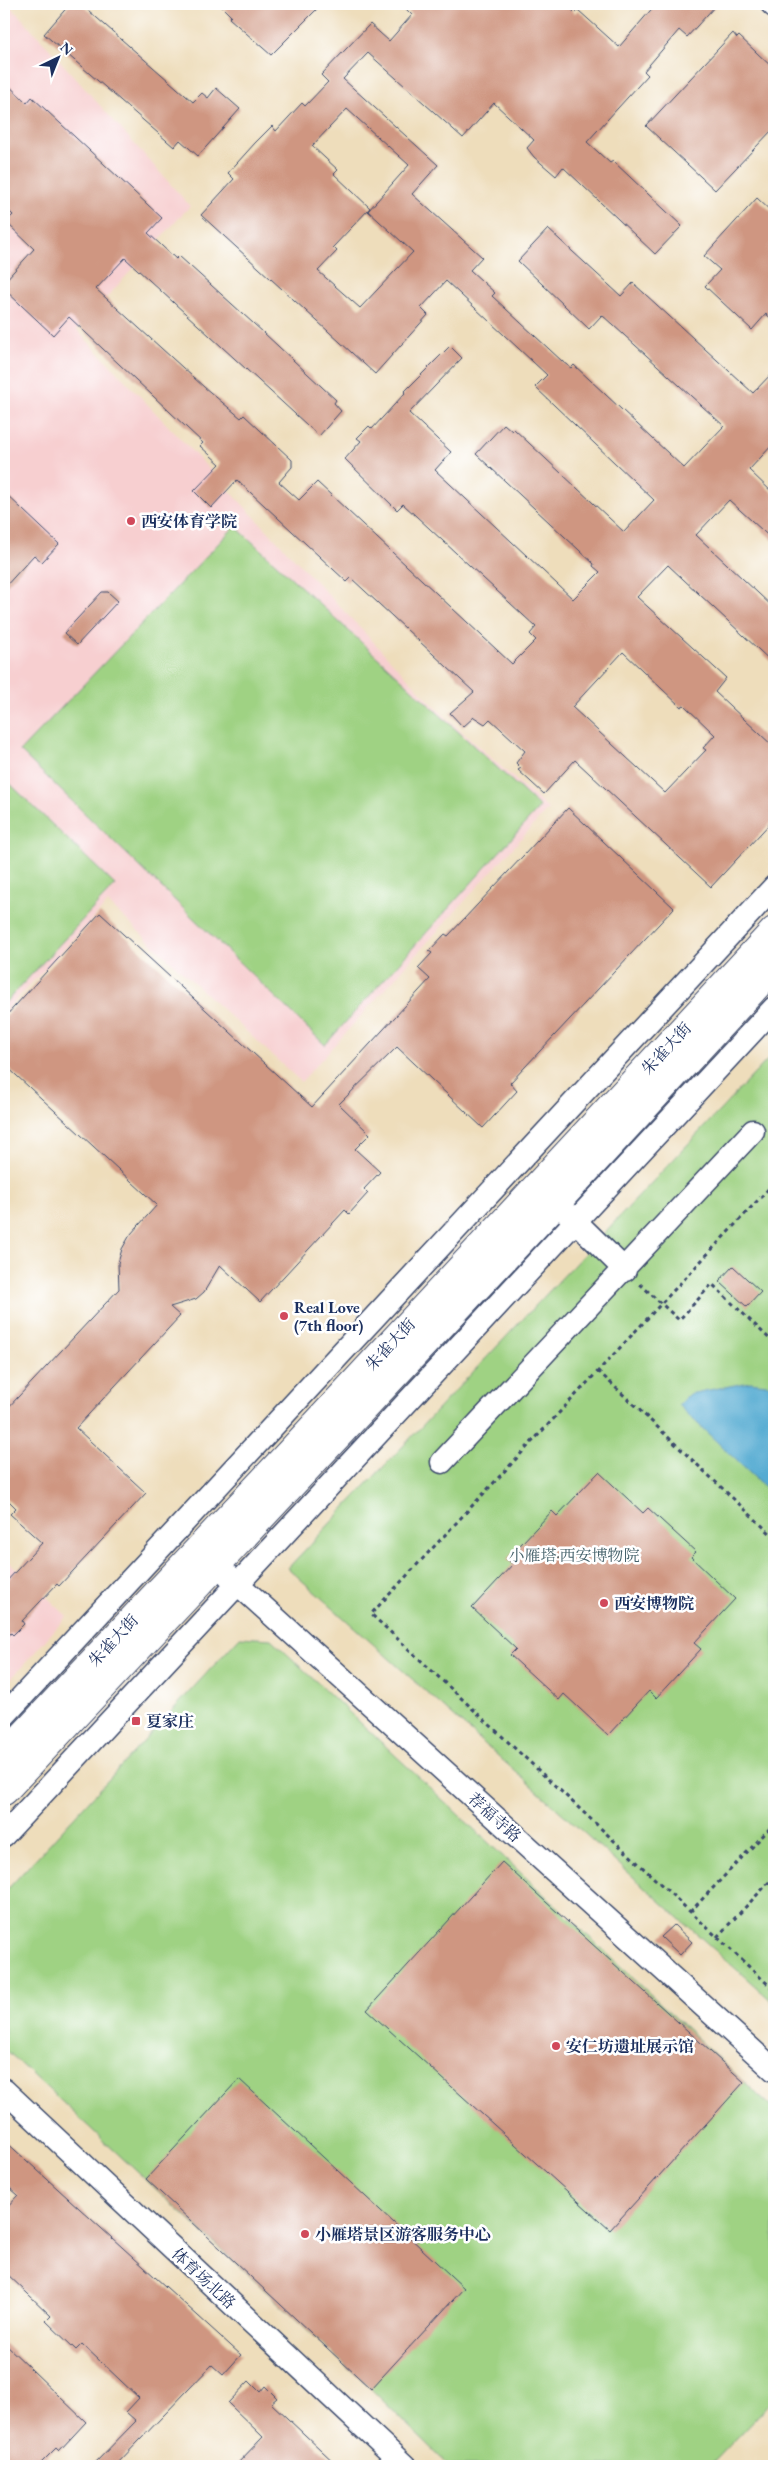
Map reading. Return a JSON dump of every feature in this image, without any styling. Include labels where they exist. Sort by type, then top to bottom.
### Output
[{"type":"main road","name":"朱雀大街","points":[[4,1756],[284,1459],[774,931]]},
{"type":"main road","name":"朱雀大街","points":[[4,1791],[556,1203],[774,967]]},
{"type":"street","points":[[4,1716],[774,887]]},
{"type":"street","points":[[4,1835],[774,1008]]},
{"type":"street","points":[[442,1462],[625,1270],[753,1131]]},
{"type":"street","points":[[556,1203],[625,1270]]},
{"type":"street","name":"荐福寺路","points":[[216,1564],[774,2070]]},
{"type":"street","name":"体育场北路","points":[[4,2090],[405,2466]]},
{"type":"path","points":[[774,1183],[371,1614],[774,1990]]},
{"type":"path","points":[[625,1270],[678,1320],[712,1284],[774,1343]]},
{"type":"path","points":[[598,1371],[774,1538]]},
{"type":"path","points":[[690,1912],[774,1824]]},
{"type":"path","points":[[717,1936],[774,1878]]},
{"type":"shaded area","name":"西安体育学院","points":[[4,4],[8,4],[28,25],[190,206],[77,330],[439,711],[548,809],[301,1082],[108,903],[4,1012]]},
{"type":"shaded area","points":[[4,1557],[67,1616],[4,1687]]},
{"type":"green space","points":[[235,526],[540,807],[325,1045],[20,751]]},
{"type":"green space","points":[[4,778],[115,885],[4,1004]]},
{"type":"green space","name":"小雁塔·西安博物院","points":[[774,1053],[774,2003],[288,1568]]},
{"type":"green space","points":[[240,1637],[271,1639],[774,2110],[774,2399],[710,2466],[449,2466],[371,2389],[4,2048],[4,1893]]},
{"type":"water","points":[[750,1382],[774,1385],[774,1496],[678,1405],[689,1394]]},
{"type":"building","points":[[70,4],[81,4],[193,102],[202,93],[208,98],[216,88],[240,109],[198,156],[180,140],[174,147],[44,34]]},
{"type":"building","points":[[219,4],[322,4],[271,55],[229,18],[231,16]]},
{"type":"building","points":[[401,4],[566,4],[575,13],[578,10],[619,47],[656,4],[717,4],[687,37],[679,30],[644,71],[648,75],[587,142],[610,163],[613,161],[682,226],[655,254],[563,167],[556,176],[534,157],[527,148],[534,140],[494,103],[463,138],[368,53],[343,79],[438,165],[412,194],[482,257],[470,270],[495,293],[492,296],[563,362],[571,368],[574,365],[684,468],[724,426],[602,315],[589,329],[518,261],[548,229],[621,296],[633,283],[753,393],[774,371],[774,443],[749,470],[774,494],[774,541],[729,500],[696,535],[774,608],[774,664],[668,565],[637,597],[726,678],[715,692],[774,747],[774,819],[711,887],[575,760],[544,794],[518,770],[521,768],[516,763],[525,751],[490,719],[485,724],[474,717],[463,727],[450,713],[474,692],[351,578],[347,582],[237,480],[211,508],[194,491],[220,464],[200,446],[203,443],[69,317],[53,335],[4,289],[4,282],[34,249],[6,222],[13,215],[4,206],[4,81],[27,103],[32,97],[162,218],[148,233],[176,259],[179,256],[264,333],[336,400],[334,403],[341,411],[319,436],[125,258],[96,289],[204,387],[241,418],[244,415],[292,460],[292,467],[279,482],[299,500],[317,482],[512,664],[536,640],[530,634],[536,627],[403,504],[397,510],[345,459],[361,441],[357,438],[369,426],[372,429],[404,392],[450,346],[462,358],[409,413],[451,452],[435,470],[573,599],[600,572],[593,566],[594,564],[476,454],[504,424],[512,431],[514,429],[624,532],[654,500],[535,387],[547,375],[446,281],[421,308],[428,315],[375,374],[201,215],[234,179],[228,173],[272,126],[276,131],[302,103],[305,106],[328,82],[321,75],[370,24],[389,41],[412,15]],"holes":[[[347,109],[409,165],[368,211],[413,252],[360,308],[318,271],[337,251],[333,247],[370,208],[334,174],[338,170],[312,146]],[[623,652],[681,707],[684,705],[715,735],[703,748],[706,750],[665,793],[572,707]]]},
{"type":"building","points":[[733,33],[737,38],[739,36],[774,69],[774,128],[715,190],[646,126]]},
{"type":"building","points":[[757,198],[774,214],[774,321],[766,314],[752,330],[705,286],[720,270],[704,256]]},
{"type":"building","points":[[4,492],[59,544],[42,562],[34,555],[4,588]]},
{"type":"building","points":[[102,592],[108,592],[118,601],[77,645],[64,633]]},
{"type":"building","points":[[568,808],[674,908],[510,1083],[517,1091],[483,1128],[397,1047],[339,1104],[370,1134],[355,1149],[380,1172],[364,1189],[368,1193],[349,1214],[345,1210],[260,1302],[220,1265],[204,1292],[196,1299],[170,1307],[180,1316],[76,1428],[146,1493],[59,1586],[57,1584],[22,1621],[24,1624],[13,1635],[11,1633],[4,1641],[4,1584],[42,1543],[10,1514],[16,1508],[4,1496],[4,1412],[119,1289],[118,1263],[122,1249],[130,1235],[157,1205],[4,1064],[4,1018],[100,913],[312,1107],[430,979],[418,968],[432,953],[429,951],[445,934],[448,936]]},
{"type":"building","points":[[733,1266],[761,1292],[747,1307],[719,1281]]},
{"type":"building","name":"西安博物院","points":[[599,1472],[643,1513],[648,1508],[696,1552],[691,1557],[735,1599],[694,1643],[701,1649],[656,1698],[649,1691],[608,1735],[564,1694],[559,1700],[510,1655],[516,1649],[472,1608],[513,1564],[507,1559],[552,1511],[557,1516]]},
{"type":"building","name":"安仁坊遗址展示馆","points":[[502,1862],[744,2082],[610,2230],[367,2010]]},
{"type":"building","points":[[674,1925],[692,1942],[680,1955],[661,1937]]},
{"type":"building","name":"小雁塔景区游客服务中心","points":[[239,2079],[464,2288],[371,2389],[146,2179]]},
{"type":"building","points":[[4,2140],[241,2355],[223,2375],[212,2365],[115,2466],[92,2466],[136,2421],[126,2412],[139,2398],[82,2344],[76,2350],[46,2321],[51,2316],[4,2271],[4,2210],[18,2195],[4,2183]]},
{"type":"building","points":[[4,2343],[86,2422],[59,2451],[56,2448],[38,2466],[4,2466]]},
{"type":"building","points":[[249,2381],[260,2392],[265,2386],[277,2398],[271,2403],[338,2466],[235,2466],[263,2437],[228,2403]]},
{"type":"place","name":"西安体育学院","points":[[131,521]]},
{"type":"place","name":"Real Love (7th floor)","points":[[284,1316]]},
{"type":"place","name":"西安博物院","points":[[604,1603]]},
{"type":"place","name":"夏家庄","points":[[136,1721]]},
{"type":"place","name":"安仁坊遗址展示馆","points":[[556,2046]]},
{"type":"place","name":"小雁塔景区游客服务中心","points":[[305,2234]]}]
